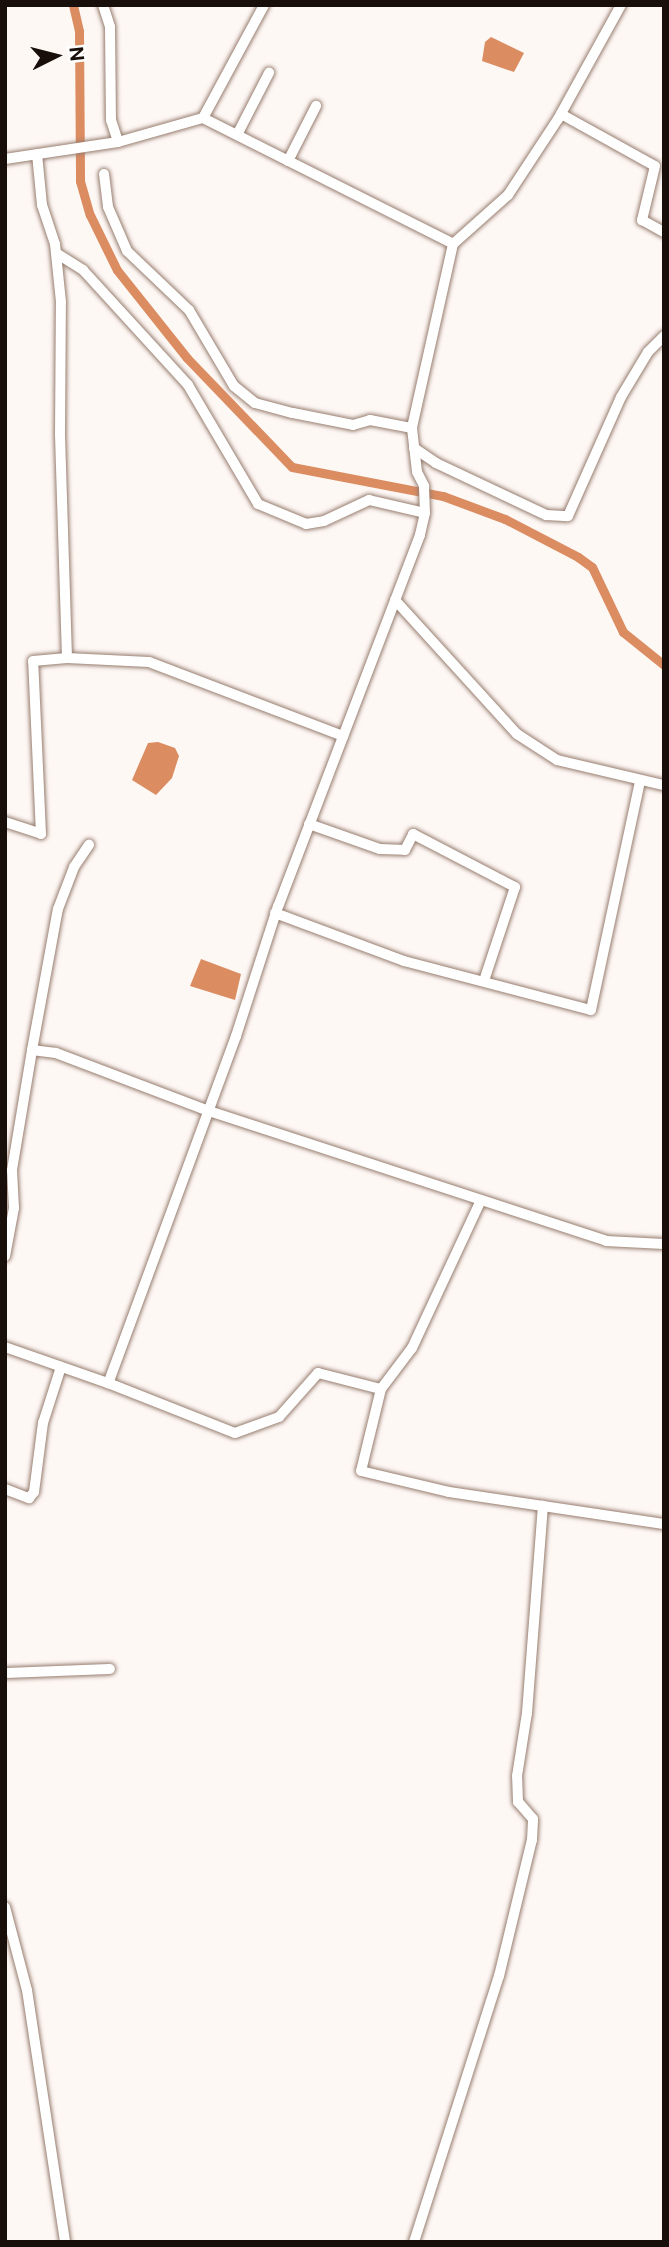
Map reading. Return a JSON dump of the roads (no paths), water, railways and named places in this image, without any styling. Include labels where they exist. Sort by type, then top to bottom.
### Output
[{"type":"street","points":[[103,5],[110,27],[111,120],[114,143]]},
{"type":"street","points":[[203,118],[264,5]]},
{"type":"street","points":[[108,1383],[209,1111],[275,913],[395,600],[425,513],[424,486],[412,428],[453,244],[508,195],[561,114],[621,5]]},
{"type":"street","points":[[238,132],[269,73]]},
{"type":"street","points":[[288,161],[316,106]]},
{"type":"street","points":[[561,114],[655,166],[642,220],[664,232]]},
{"type":"street","points":[[5,159],[114,143],[203,118],[238,132],[288,161],[453,244]]},
{"type":"street","points":[[39,154],[42,205],[56,253],[61,302],[60,434],[67,658]]},
{"type":"street","points":[[104,174],[108,207],[127,251],[188,310],[234,386],[255,403],[293,413],[353,425],[370,420],[412,428]]},
{"type":"street","points":[[56,253],[82,270],[188,385],[258,505],[306,524],[324,521],[369,500],[425,513]]},
{"type":"street","points":[[414,448],[547,515],[568,516],[621,397],[648,352],[664,336]]},
{"type":"street","points":[[395,600],[517,734],[557,760],[664,785]]},
{"type":"street","points":[[5,822],[41,834],[33,661],[67,658],[149,662],[343,736]]},
{"type":"street","points":[[275,913],[404,961],[591,1010],[640,781]]},
{"type":"street","points":[[309,824],[380,849],[405,850],[414,834],[515,887],[484,981]]},
{"type":"street","points":[[5,1256],[13,1208],[12,1170],[58,909],[74,867],[89,845]]},
{"type":"street","points":[[32,1050],[56,1053],[209,1111],[606,1241],[664,1244]]},
{"type":"street","points":[[481,1200],[412,1348],[381,1390],[361,1471],[543,1506],[664,1524]]},
{"type":"street","points":[[5,1347],[108,1383],[235,1433],[279,1417],[318,1373],[381,1390]]},
{"type":"street","points":[[5,1489],[29,1498],[34,1492],[43,1423],[61,1367]]},
{"type":"street","points":[[414,2242],[499,1976],[532,1840],[533,1819],[518,1802],[517,1776],[527,1713],[543,1506]]},
{"type":"street","points":[[5,1673],[110,1669]]},
{"type":"street","points":[[5,1907],[27,1990],[65,2242]]},
{"type":"waterway","points":[[73,5],[79,31],[80,181],[90,215],[117,270],[187,358],[292,467],[443,496],[505,519],[578,557],[592,567],[623,632],[664,665]]}]
